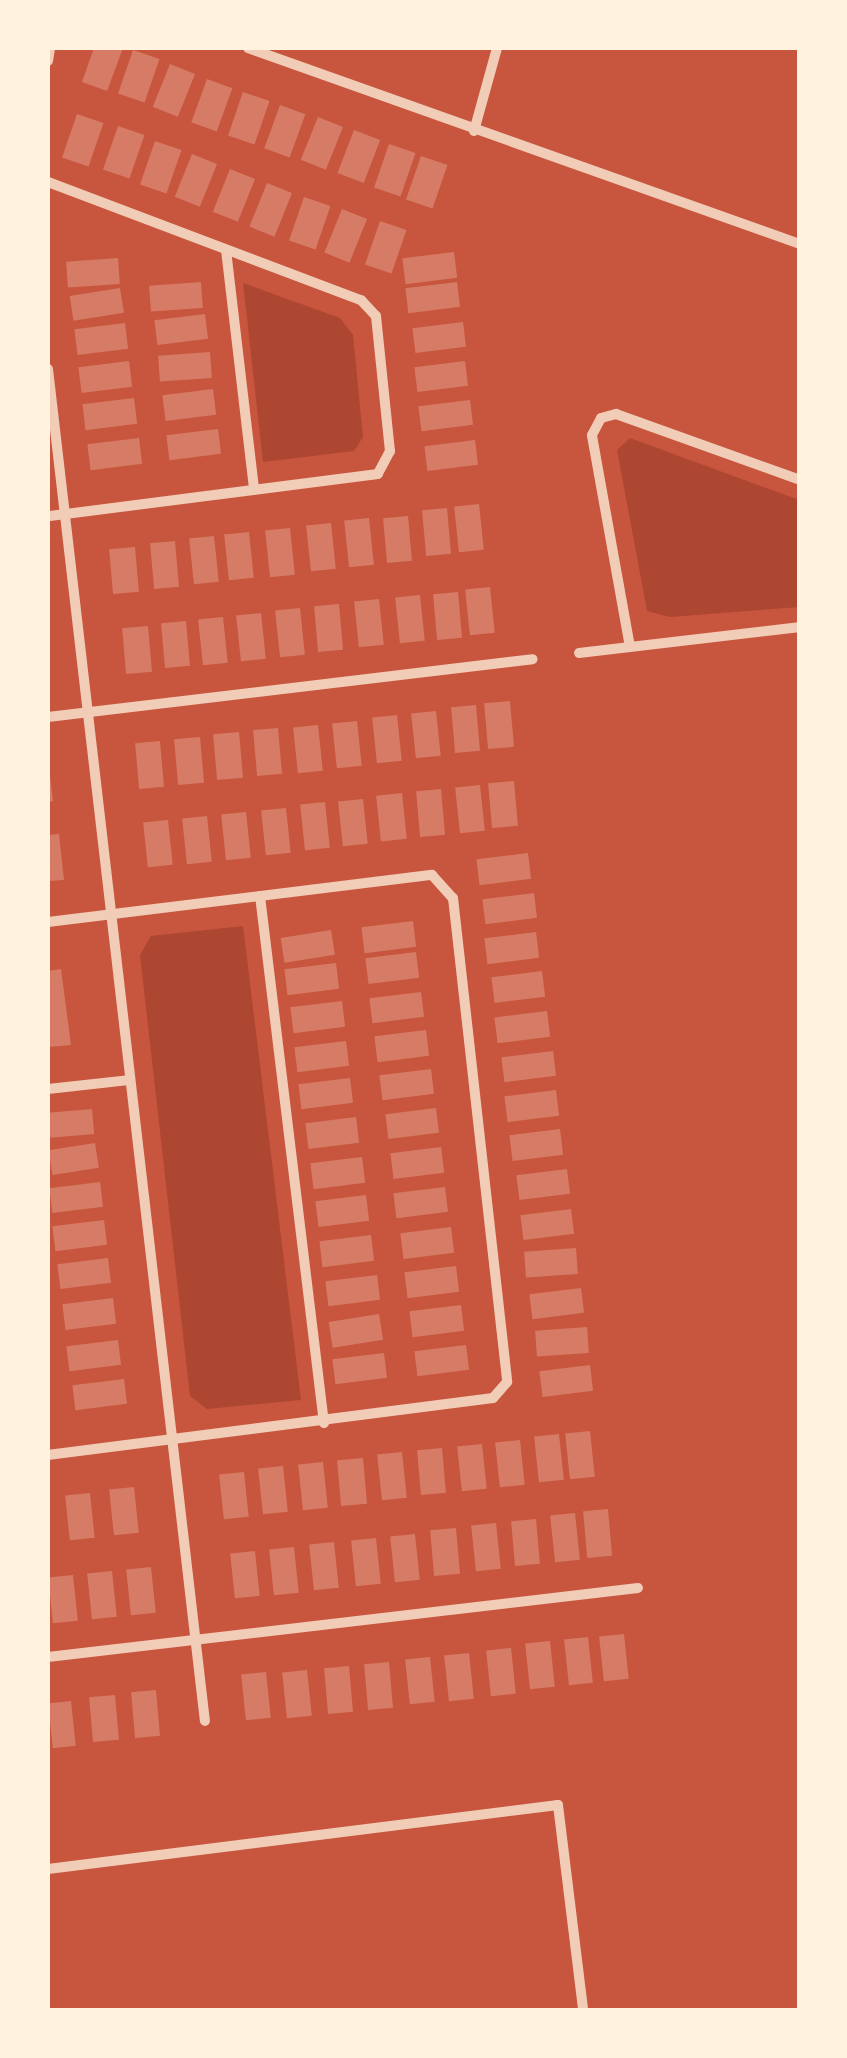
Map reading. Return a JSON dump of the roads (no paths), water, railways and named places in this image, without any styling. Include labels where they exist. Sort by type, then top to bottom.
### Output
[{"type":"street","points":[[48,61],[50,48]]},
{"type":"street","points":[[248,48],[800,244]]},
{"type":"street","points":[[474,131],[497,48]]},
{"type":"street","points":[[48,182],[360,300],[376,316],[390,451],[378,474],[254,486],[48,516]]},
{"type":"street","points":[[226,250],[254,486]]},
{"type":"street","points":[[48,369],[205,1721]]},
{"type":"street","points":[[630,648],[592,434],[601,418],[616,414],[800,480]]},
{"type":"street","points":[[580,652],[800,627]]},
{"type":"street","points":[[48,717],[534,659]]},
{"type":"street","points":[[48,922],[432,875],[453,898],[507,1382],[493,1398],[48,1455]]},
{"type":"street","points":[[260,896],[324,1422]]},
{"type":"street","points":[[48,1089],[129,1080]]},
{"type":"street","points":[[48,1657],[638,1588]]},
{"type":"street","points":[[48,1869],[558,1805],[583,2010]]}]
